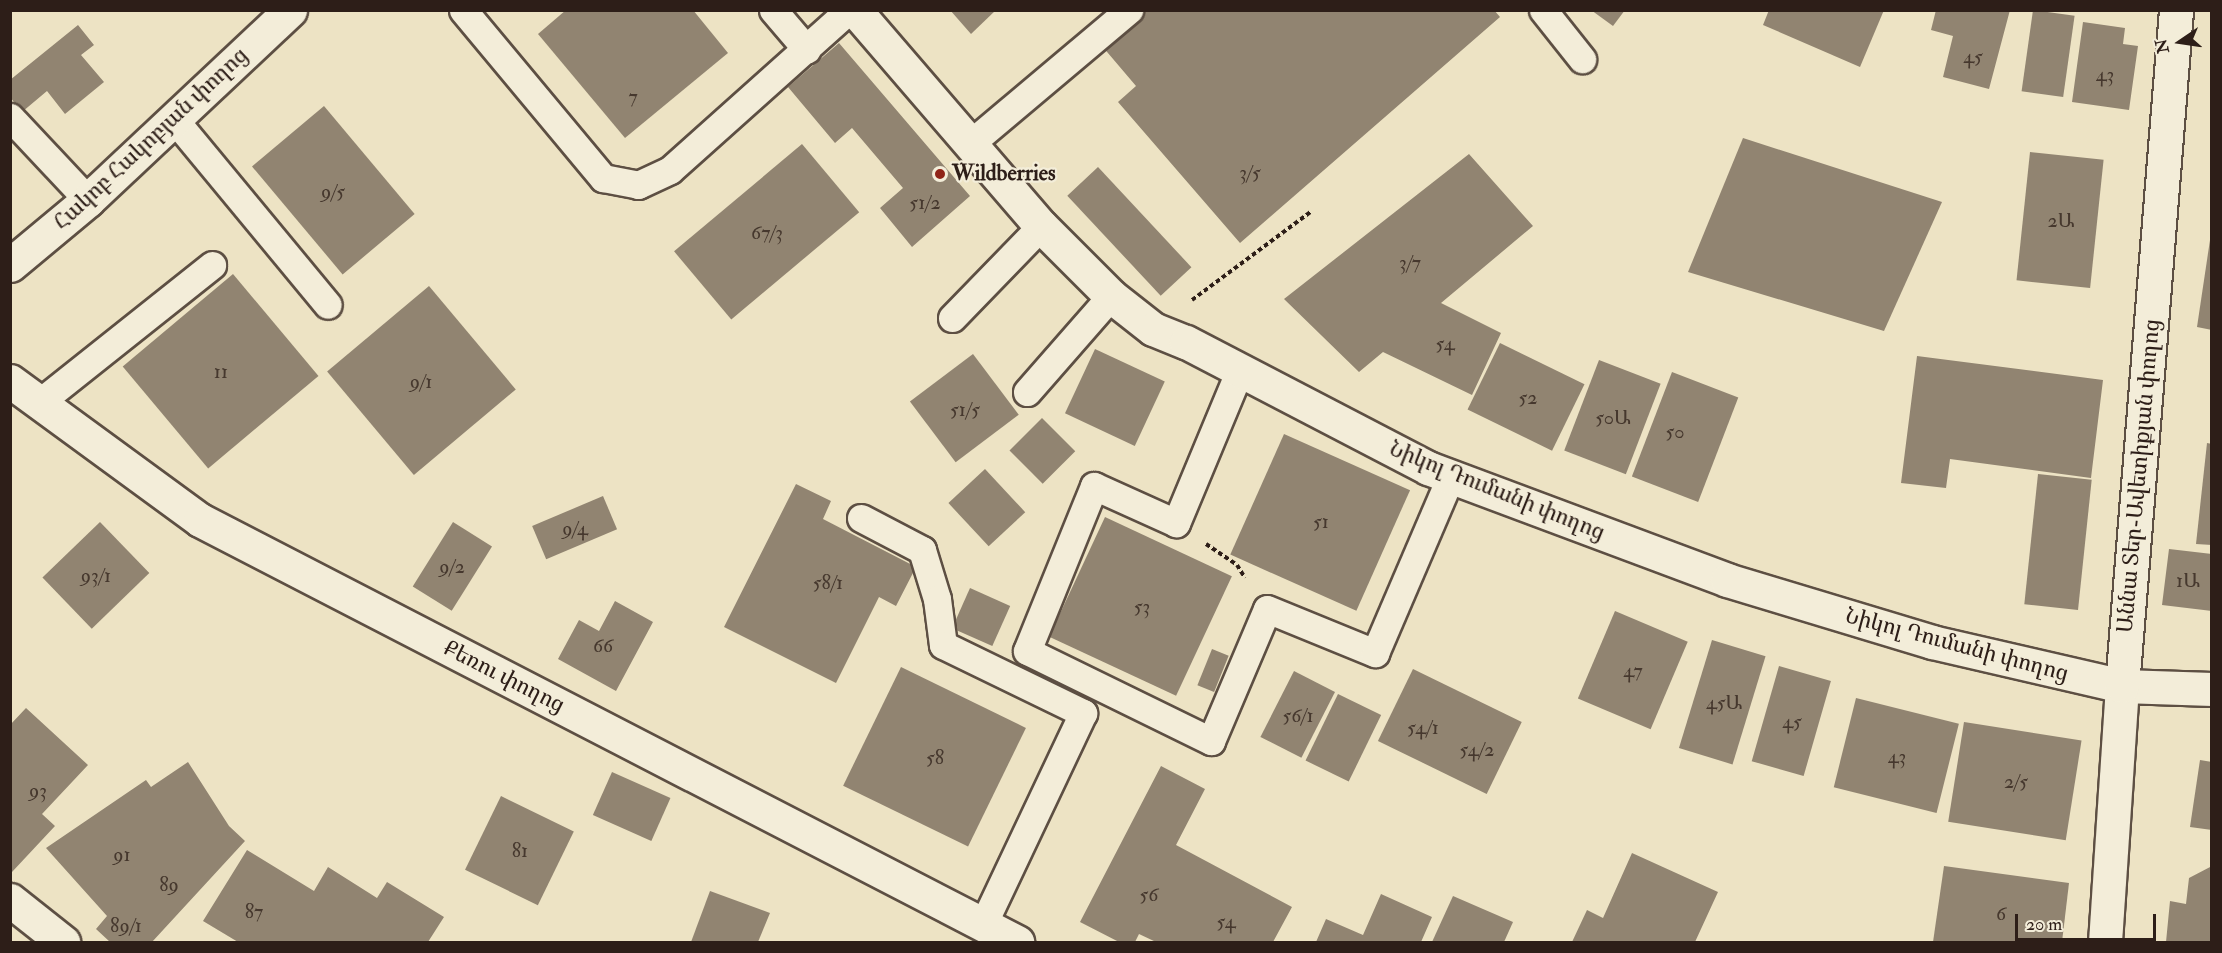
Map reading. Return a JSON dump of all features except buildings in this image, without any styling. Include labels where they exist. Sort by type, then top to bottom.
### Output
[{"type":"street","name":"Հակոբ Հակոբյան փողոց","points":[[10,265],[88,200],[290,10]]},
{"type":"street","name":"Նիկոլ Դումանի փողոց","points":[[855,10],[1041,226],[1111,296],[1153,329],[1186,342],[1239,372],[1428,468],[1727,580],[1932,642],[2122,686],[2211,689]]},
{"type":"street","name":"Աննա Տեր-Ավետիքյան փողոց","points":[[2105,942],[2122,686],[2176,10]]},
{"type":"street","name":"Քեռու փողոց","points":[[10,381],[200,519],[1017,942]]},
{"type":"street","points":[[10,900],[63,942]]},
{"type":"lane","points":[[463,10],[603,178],[638,185],[670,170],[807,50],[849,10]]},
{"type":"lane","points":[[773,10],[807,50]]},
{"type":"lane","points":[[971,143],[1129,10]]},
{"type":"lane","points":[[1543,10],[1582,59]]},
{"type":"lane","points":[[10,117],[88,200]]},
{"type":"lane","points":[[174,119],[328,305]]},
{"type":"lane","points":[[952,318],[1041,226]]},
{"type":"lane","points":[[40,402],[212,265]]},
{"type":"lane","points":[[1027,392],[1111,296]]},
{"type":"lane","points":[[1239,372],[1176,523],[1094,486],[1027,651],[1211,741],[1268,609],[1375,653],[1450,476]]},
{"type":"lane","points":[[861,518],[922,550],[937,599],[943,645],[1083,713],[983,925]]},
{"type":"path","points":[[1153,329],[1312,211]]},
{"type":"path","points":[[1176,523],[1236,565],[1268,609]]},
{"type":"place","name":"Wildberries","points":[[940,174]]}]
